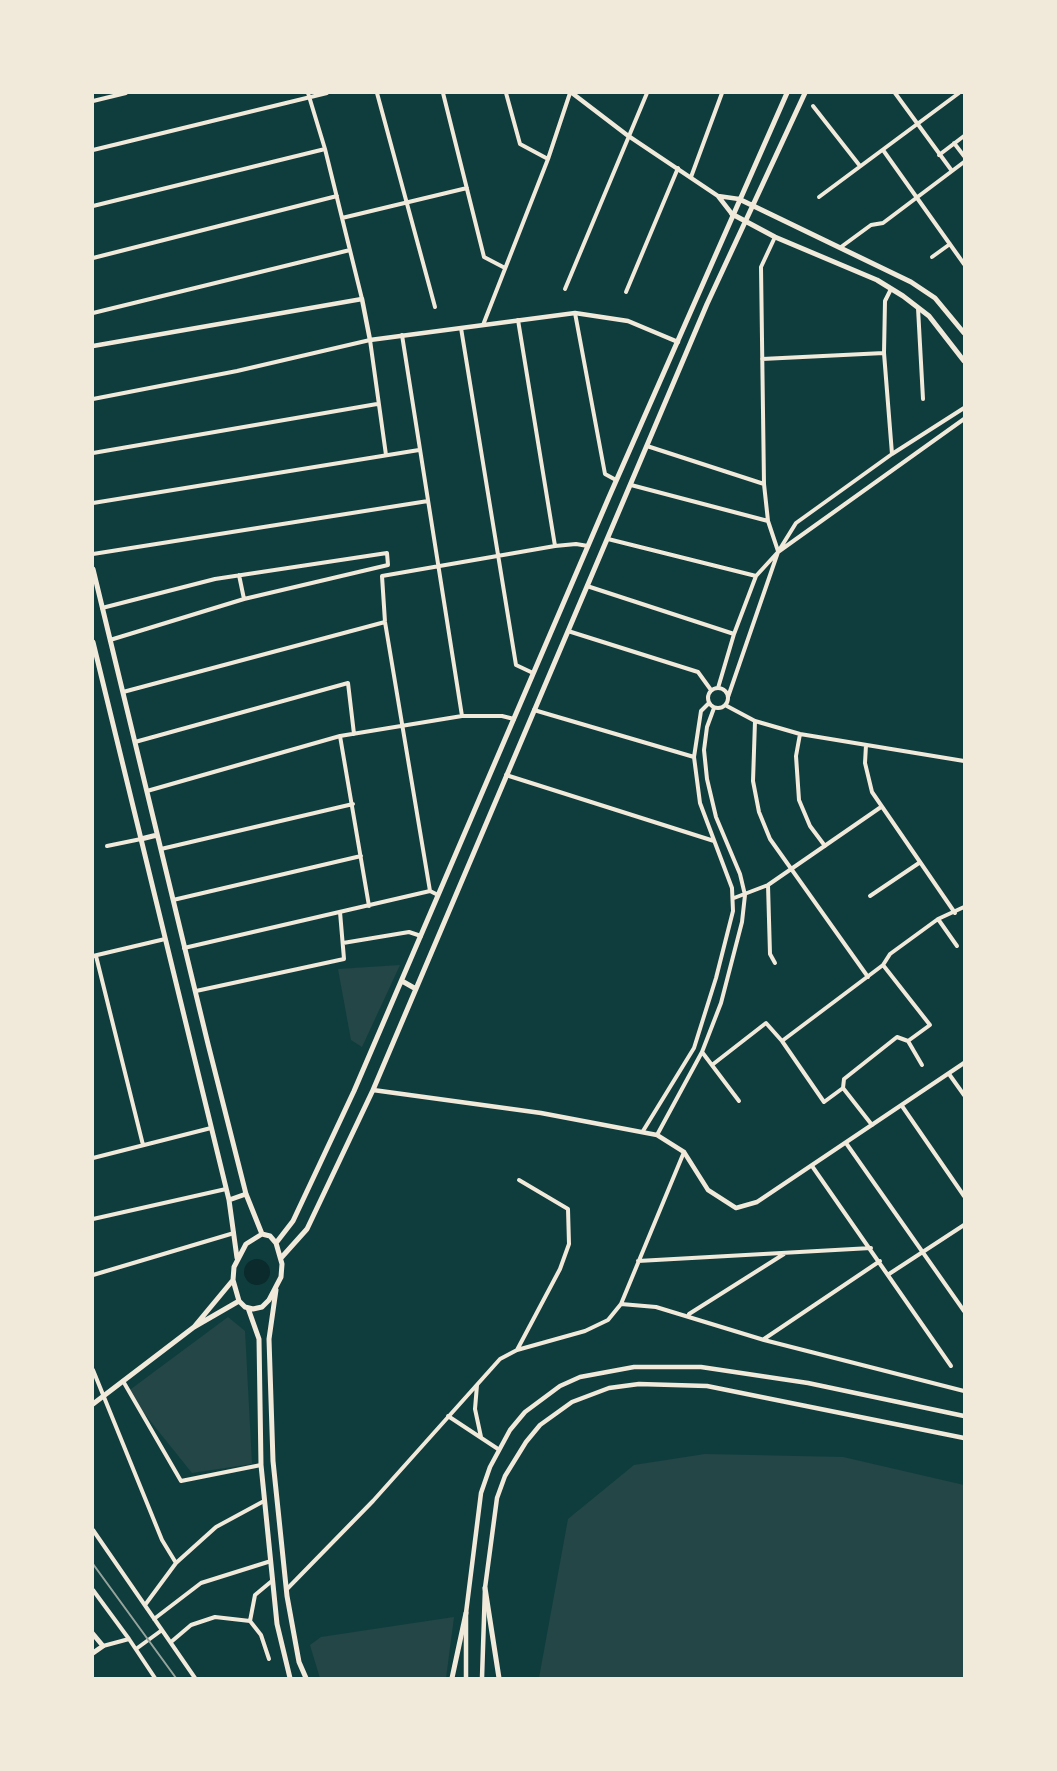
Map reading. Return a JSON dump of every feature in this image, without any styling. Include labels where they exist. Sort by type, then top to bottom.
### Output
[{"type":"main road","points":[[276,1242],[293,1221],[354,1092],[616,480],[787,93]]},
{"type":"main road","points":[[281,1258],[307,1229],[373,1090],[707,304],[747,223],[805,93]]},
{"type":"main road","points":[[739,199],[890,270],[935,298],[964,333]]},
{"type":"main road","points":[[732,214],[775,237],[891,288],[929,316],[964,361]]},
{"type":"main road","points":[[93,569],[246,1194],[262,1234],[276,1242],[281,1258],[281,1277],[276,1290],[269,1339],[273,1461],[287,1589],[299,1662],[306,1678]]},
{"type":"main road","points":[[93,642],[229,1200],[237,1258],[233,1280],[238,1301],[249,1308],[262,1307],[276,1290]]},
{"type":"main road","points":[[141,839],[157,835]]},
{"type":"main road","points":[[460,845],[474,852]]},
{"type":"main road","points":[[402,981],[416,989]]},
{"type":"main road","points":[[229,1200],[246,1194]]},
{"type":"main road","points":[[293,1221],[307,1229]]},
{"type":"main road","points":[[237,1258],[246,1244],[262,1234]]},
{"type":"main road","points":[[194,1327],[233,1280]]},
{"type":"main road","points":[[93,1404],[194,1327],[238,1301]]},
{"type":"main road","points":[[249,1308],[259,1339],[261,1465],[281,1649],[290,1678]]},
{"type":"main road","points":[[485,1588],[499,1678]]},
{"type":"main road","points":[[452,1678],[466,1613]]},
{"type":"main road","points":[[93,1634],[103,1646],[93,1653]]},
{"type":"street","points":[[93,101],[126,93]]},
{"type":"street","points":[[93,150],[308,95],[327,93]]},
{"type":"street","points":[[377,93],[435,307]]},
{"type":"street","points":[[443,93],[484,257],[505,268]]},
{"type":"street","points":[[506,93],[519,144],[548,159]]},
{"type":"street","points":[[483,325],[548,159],[571,93],[627,135],[718,196],[732,214]]},
{"type":"street","points":[[565,289],[627,135],[647,93]]},
{"type":"street","points":[[691,177],[722,93]]},
{"type":"street","points":[[895,93],[916,125],[952,171]]},
{"type":"street","points":[[819,197],[959,93]]},
{"type":"street","points":[[308,95],[325,149],[362,299],[386,455]]},
{"type":"street","points":[[813,106],[861,166]]},
{"type":"street","points":[[939,155],[964,136]]},
{"type":"street","points":[[954,143],[964,156]]},
{"type":"street","points":[[93,206],[325,149]]},
{"type":"street","points":[[883,150],[964,264]]},
{"type":"street","points":[[840,247],[871,225],[883,223],[964,162]]},
{"type":"street","points":[[626,292],[678,168]]},
{"type":"street","points":[[342,218],[466,188]]},
{"type":"street","points":[[93,258],[337,196]]},
{"type":"street","points":[[718,196],[739,199]]},
{"type":"street","points":[[775,237],[761,267],[764,484],[768,520],[778,552]]},
{"type":"street","points":[[932,257],[950,244]]},
{"type":"street","points":[[93,313],[350,250]]},
{"type":"street","points":[[891,288],[885,301],[884,353],[892,454]]},
{"type":"street","points":[[93,346],[362,299]]},
{"type":"street","points":[[918,307],[923,399]]},
{"type":"street","points":[[575,313],[605,474],[616,480]]},
{"type":"street","points":[[93,399],[237,371],[370,340],[575,313],[628,321],[678,342]]},
{"type":"street","points":[[518,320],[555,546]]},
{"type":"street","points":[[461,328],[516,665],[533,673]]},
{"type":"street","points":[[402,335],[462,716]]},
{"type":"street","points":[[762,359],[884,353]]},
{"type":"street","points":[[93,453],[377,404]]},
{"type":"street","points":[[718,688],[734,634],[756,576],[778,552],[796,523],[892,454],[964,408]]},
{"type":"street","points":[[725,705],[778,552],[964,419]]},
{"type":"street","points":[[647,446],[764,484]]},
{"type":"street","points":[[93,503],[419,450]]},
{"type":"street","points":[[631,485],[768,520]]},
{"type":"street","points":[[93,554],[428,501]]},
{"type":"street","points":[[608,539],[756,576]]},
{"type":"street","points":[[430,891],[404,724],[385,622],[382,576],[439,564],[555,546],[576,544],[588,546]]},
{"type":"street","points":[[102,608],[239,575],[387,553],[388,565],[244,599],[110,640]]},
{"type":"street","points":[[239,575],[244,599]]},
{"type":"street","points":[[587,586],[734,634]]},
{"type":"street","points":[[123,692],[385,622]]},
{"type":"street","points":[[568,631],[698,672],[711,690]]},
{"type":"street","points":[[135,742],[348,683],[354,734]]},
{"type":"street","points":[[714,708],[707,697],[711,690],[723,689],[728,696]]},
{"type":"street","points":[[643,1131],[694,1048],[716,978],[734,898],[700,803],[694,757],[701,711],[709,703]]},
{"type":"street","points":[[714,708],[725,705],[755,721],[800,734],[964,761]]},
{"type":"street","points":[[657,1135],[702,1053],[721,1003],[735,954],[745,895],[740,874],[716,817],[707,779],[704,750],[707,727],[714,708]]},
{"type":"street","points":[[533,710],[694,757]]},
{"type":"street","points":[[147,791],[340,736],[462,716],[502,716],[514,719]]},
{"type":"street","points":[[755,721],[753,781],[759,812],[770,839],[868,977]]},
{"type":"street","points":[[800,734],[796,756],[799,800],[810,826],[825,846]]},
{"type":"street","points":[[340,736],[369,906]]},
{"type":"street","points":[[867,745],[865,763],[868,781],[881,807],[956,913]]},
{"type":"street","points":[[506,775],[714,841]]},
{"type":"street","points":[[160,849],[353,804]]},
{"type":"street","points":[[734,898],[768,885],[881,807]]},
{"type":"street","points":[[107,846],[141,839]]},
{"type":"street","points":[[173,900],[361,856]]},
{"type":"street","points":[[870,896],[919,863]]},
{"type":"street","points":[[768,885],[770,954],[775,963]]},
{"type":"street","points":[[184,948],[430,891],[438,895]]},
{"type":"street","points":[[782,1041],[883,965],[890,954],[938,919],[964,908]]},
{"type":"street","points":[[195,991],[344,959],[340,912]]},
{"type":"street","points":[[938,919],[957,946]]},
{"type":"street","points":[[344,943],[409,932],[421,936]]},
{"type":"street","points":[[143,1145],[94,956],[165,939]]},
{"type":"street","points":[[883,965],[930,1025],[908,1041]]},
{"type":"street","points":[[712,1065],[766,1023],[782,1041],[824,1102],[843,1088]]},
{"type":"street","points":[[872,1126],[843,1088],[844,1079],[897,1037],[908,1041],[922,1065]]},
{"type":"street","points":[[702,1053],[739,1101]]},
{"type":"street","points":[[373,1090],[541,1113],[657,1135],[684,1152],[708,1190],[736,1208],[757,1202],[964,1063]]},
{"type":"street","points":[[949,1074],[964,1095]]},
{"type":"street","points":[[902,1106],[964,1196]]},
{"type":"street","points":[[93,1158],[211,1128]]},
{"type":"street","points":[[846,1143],[964,1311]]},
{"type":"street","points":[[287,1589],[366,1509],[500,1359],[517,1350],[598,1326],[608,1320],[621,1304],[684,1152]]},
{"type":"street","points":[[812,1166],[951,1366]]},
{"type":"street","points":[[517,1350],[560,1269],[569,1244],[568,1209],[519,1180]]},
{"type":"street","points":[[93,1219],[226,1189]]},
{"type":"street","points":[[889,1274],[964,1225]]},
{"type":"street","points":[[93,1275],[234,1233]]},
{"type":"street","points":[[638,1262],[871,1248]]},
{"type":"street","points":[[688,1315],[784,1253]]},
{"type":"street","points":[[764,1340],[880,1261]]},
{"type":"street","points":[[621,1304],[656,1307],[688,1315],[764,1340],[964,1391]]},
{"type":"street","points":[[466,1678],[466,1613],[481,1493],[498,1449],[525,1412],[560,1386],[580,1377],[634,1366],[701,1367],[751,1373],[964,1416]]},
{"type":"street","points":[[93,1370],[162,1540],[176,1563]]},
{"type":"street","points":[[123,1381],[181,1481],[261,1465]]},
{"type":"street","points":[[482,1678],[485,1588],[497,1497],[515,1457],[540,1425],[557,1412],[587,1395],[609,1388],[670,1383],[707,1386],[964,1438]]},
{"type":"street","points":[[477,1384],[475,1409],[481,1437]]},
{"type":"street","points":[[448,1416],[498,1449]]},
{"type":"street","points":[[145,1605],[176,1563],[216,1527],[265,1501]]},
{"type":"street","points":[[93,1530],[195,1678]]},
{"type":"street","points":[[154,1619],[201,1583],[271,1561]]},
{"type":"street","points":[[250,1621],[255,1595],[273,1580]]},
{"type":"street","points":[[93,1590],[155,1678]]},
{"type":"street","points":[[171,1642],[191,1625],[215,1617],[250,1621],[261,1635],[269,1659]]},
{"type":"street","points":[[136,1649],[162,1630]]},
{"type":"street","points":[[103,1646],[129,1640]]},
{"type":"shaded area","points":[[400,965],[362,1047],[351,1040],[338,969]]},
{"type":"shaded area","points":[[257,1259],[266,1263],[270,1272],[266,1281],[257,1285],[248,1281],[244,1272],[248,1263]]},
{"type":"shaded area","points":[[228,1317],[245,1331],[252,1464],[192,1473],[127,1392]]},
{"type":"shaded area","points":[[705,1454],[843,1457],[964,1485],[964,1678],[539,1678],[568,1519],[634,1465]]},
{"type":"shaded area","points":[[454,1617],[446,1678],[320,1678],[310,1645],[321,1637]]},
{"type":"railway","points":[[93,1564],[176,1678]]}]
